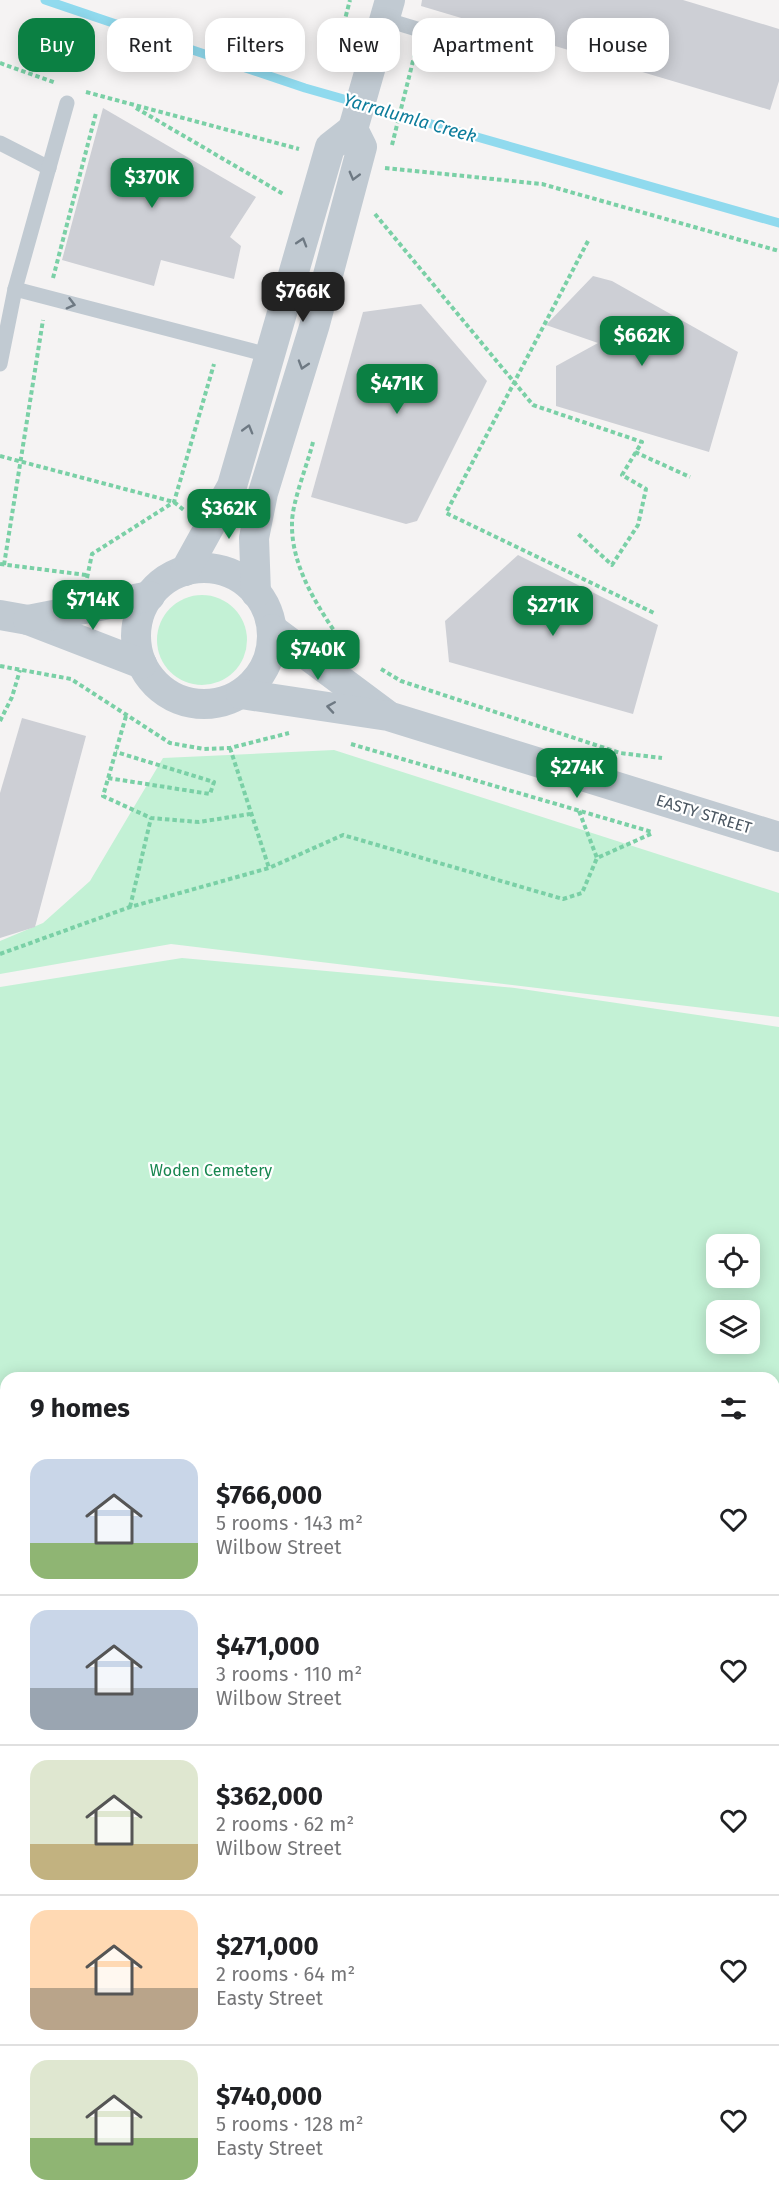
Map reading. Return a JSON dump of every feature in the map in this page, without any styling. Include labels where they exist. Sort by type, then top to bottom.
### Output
[{"type":"street","points":[[185,571],[232,486],[330,147],[353,129],[387,10]]},
{"type":"street","points":[[256,593],[254,538],[261,504],[315,324],[362,147],[353,129]]},
{"type":"street","points":[[205,568],[224,571],[242,580],[256,593],[266,610],[272,629],[271,648],[265,666],[255,681],[240,694],[219,703],[196,704],[173,697],[154,684],[142,664],[137,647],[136,629],[141,611],[150,596],[165,580],[185,571],[205,568]]},
{"type":"street","points":[[14,617],[150,596]]},
{"type":"street","points":[[14,617],[142,664]]},
{"type":"street","name":"EASTY STREET","points":[[272,629],[388,716]]},
{"type":"street","name":"EASTY STREET","points":[[240,694],[388,716],[779,837]]},
{"type":"lane","points":[[387,10],[412,22]]},
{"type":"lane","points":[[0,364],[15,289],[67,103]]},
{"type":"lane","points":[[0,143],[49,168]]},
{"type":"lane","points":[[15,289],[268,355]]},
{"type":"path","points":[[345,18],[350,0]]},
{"type":"path","points":[[0,63],[60,84]]},
{"type":"path","points":[[393,143],[407,87]]},
{"type":"path","points":[[80,91],[302,150]]},
{"type":"path","points":[[131,105],[286,195]]},
{"type":"path","points":[[0,456],[20,461],[174,502],[92,554],[86,575],[2,565],[20,461],[48,298],[96,113]]},
{"type":"path","points":[[383,179],[386,168],[542,184],[779,251]]},
{"type":"path","points":[[372,225],[376,206]]},
{"type":"path","points":[[375,213],[533,405],[642,442],[622,475],[646,489],[638,525],[612,565],[577,533]]},
{"type":"path","points":[[588,241],[446,513],[654,613]]},
{"type":"path","points":[[316,430],[292,522],[298,563],[318,607],[345,648]]},
{"type":"path","points":[[635,452],[690,477]]},
{"type":"path","points":[[373,664],[401,681],[543,728],[620,753],[662,758]]},
{"type":"path","points":[[0,666],[71,679],[170,743],[204,749],[230,748],[292,732]]},
{"type":"path","points":[[0,721],[12,697],[20,670]]},
{"type":"path","points":[[126,716],[103,796],[151,818],[200,822],[250,814]]},
{"type":"path","points":[[346,742],[665,836]]},
{"type":"path","points":[[230,748],[269,868]]},
{"type":"path","points":[[108,778],[210,794],[214,782],[116,752]]},
{"type":"path","points":[[579,811],[597,858]]},
{"type":"path","points":[[130,907],[151,818]]},
{"type":"path","points":[[0,954],[130,907],[269,868],[343,835],[563,899],[582,893],[597,858],[654,833]]},
{"type":"green space","points":[[202,595],[219,599],[234,608],[243,623],[247,640],[243,657],[234,672],[219,681],[202,685],[185,681],[170,672],[161,657],[157,640],[161,623],[170,608],[185,599]]},
{"type":"green space","points":[[334,750],[779,893],[779,1017],[171,944],[0,974],[0,941],[43,923],[90,881],[163,758]]},
{"type":"green space","name":"Woden Cemetery","points":[[182,958],[515,988],[779,1027],[779,1372],[0,1372],[0,987]]},
{"type":"building","points":[[422,0],[683,0],[779,29],[779,81],[770,110],[642,72],[669,72],[669,18],[567,18],[567,50],[555,46],[555,18],[461,18],[421,6]]},
{"type":"building","points":[[103,108],[256,197],[230,237],[241,246],[234,279],[161,260],[154,286],[62,260]]},
{"type":"building","points":[[593,276],[612,281],[738,352],[709,452],[556,406],[556,366],[598,343],[546,325]]},
{"type":"building","points":[[421,304],[487,381],[417,521],[406,524],[311,497],[363,312]]},
{"type":"building","points":[[518,555],[658,625],[633,714],[449,662],[445,621]]},
{"type":"building","points":[[22,718],[86,736],[35,927],[0,938],[0,793]]},
{"type":"waterway","name":"Yarralumla Creek","points":[[45,0],[305,88],[779,223]]}]
